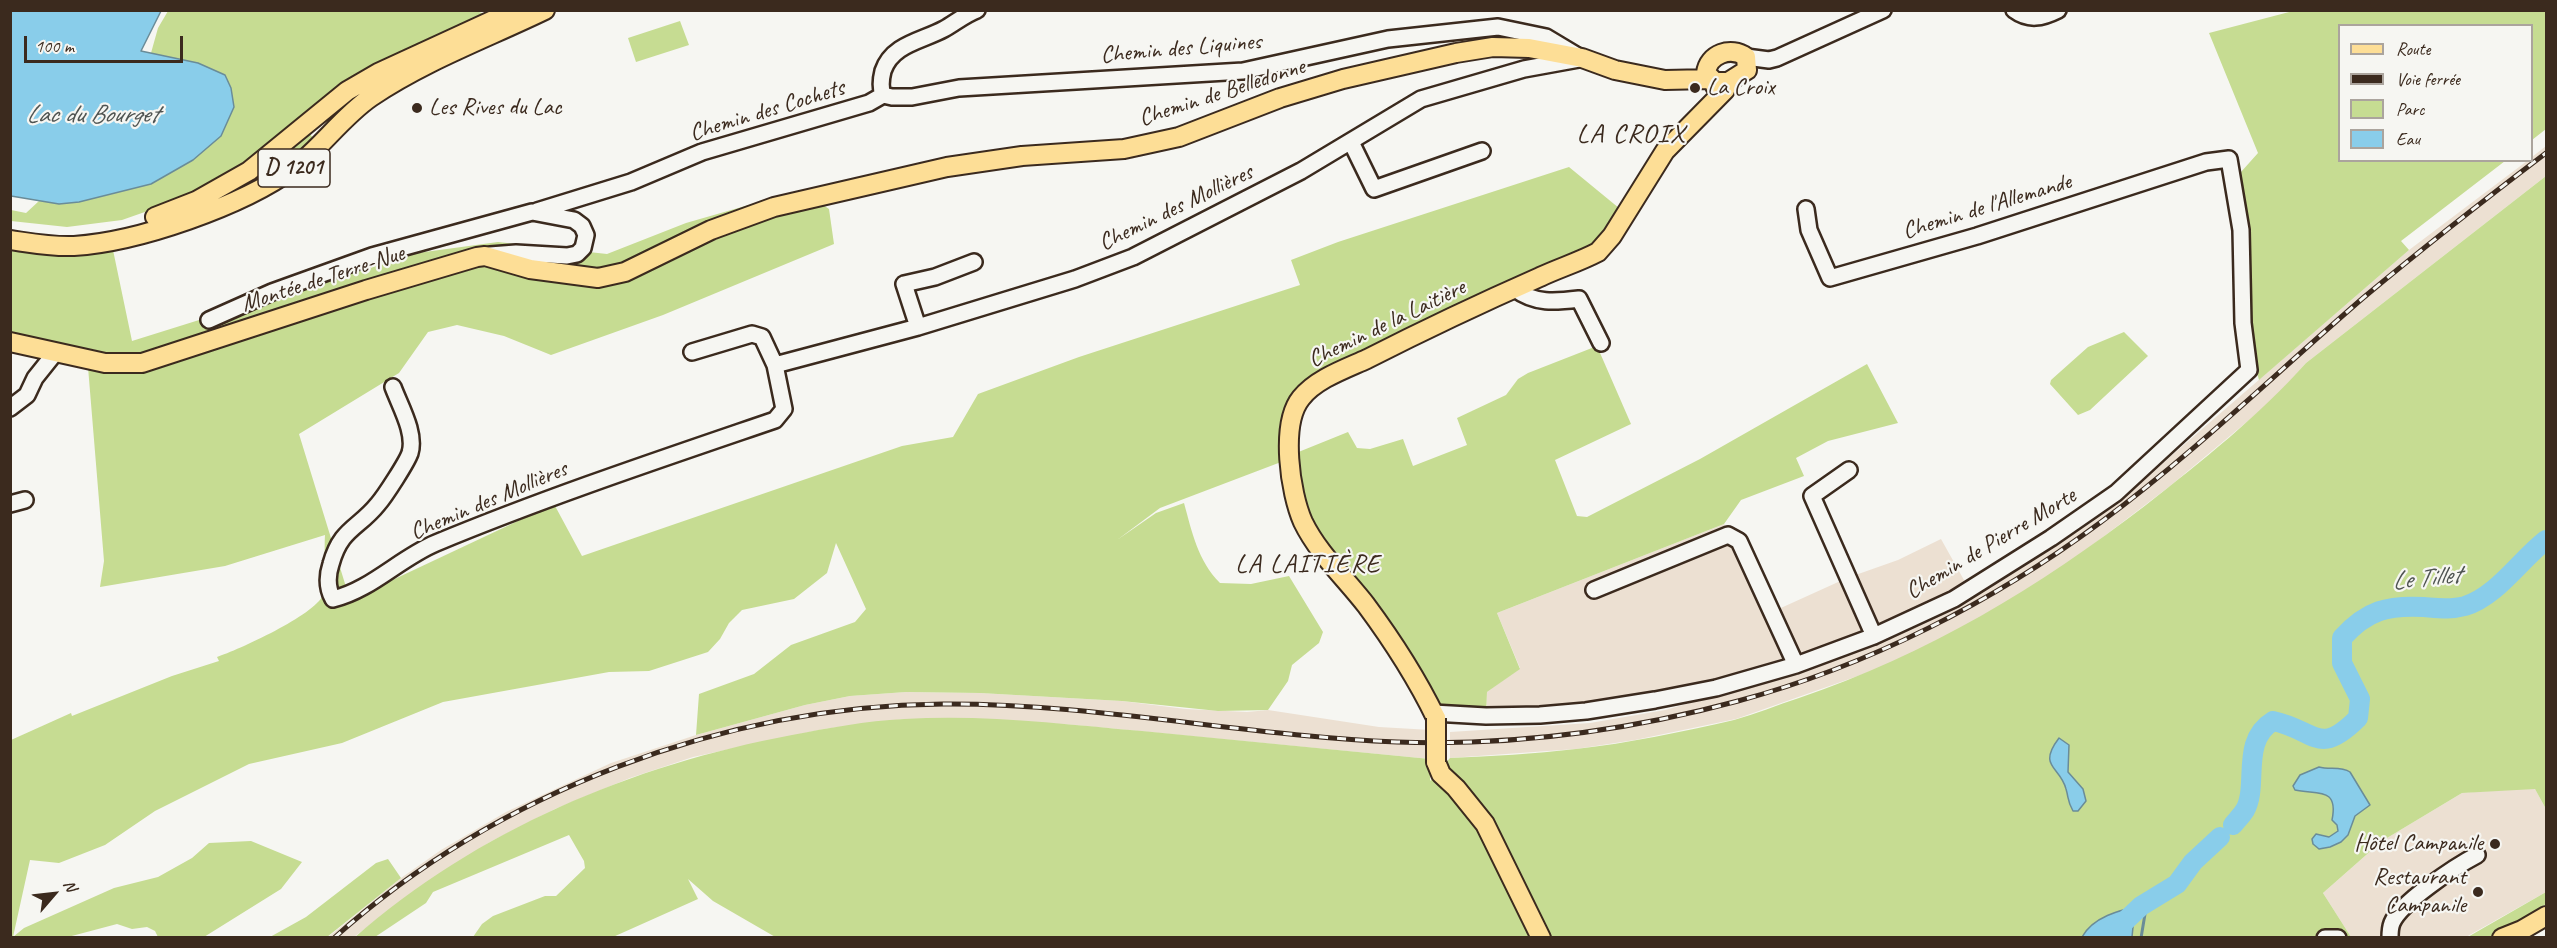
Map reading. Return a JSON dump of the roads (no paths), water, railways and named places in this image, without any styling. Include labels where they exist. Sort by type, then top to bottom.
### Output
[{"type":"main road","name":"D 1201","points":[[10,230],[80,236],[121,228],[196,201],[249,171],[346,91],[515,10]]},
{"type":"main road","name":"D 1201","points":[[10,240],[60,246],[102,243],[138,234],[241,199],[272,184],[296,167],[353,111],[389,85],[545,10]]},
{"type":"main road","name":"Chemin de Belledonne","points":[[485,256],[530,269],[598,278],[625,272],[711,230],[774,207],[946,167],[1022,156],[1124,149],[1179,137],[1280,98],[1343,79],[1456,53],[1493,47],[1529,48],[1582,58],[1615,70],[1665,80],[1714,78]]},
{"type":"main road","points":[[1723,52],[1736,52],[1746,64],[1714,78],[1711,60],[1723,52]]},
{"type":"main road","name":"Chemin de la Laitière","points":[[1434,715],[1367,606],[1321,549],[1304,523],[1293,491],[1291,474],[1292,417],[1299,399],[1311,387],[1424,330],[1587,258],[1606,245],[1665,151],[1714,100],[1714,78]]},
{"type":"main road","name":"Montée de Terre-Nue","points":[[10,342],[105,363],[132,364],[151,361],[388,283],[485,256]]},
{"type":"main road","points":[[1434,715],[1436,762],[1441,774],[1456,788],[1485,824],[1541,938]]},
{"type":"main road","points":[[2502,938],[2518,934],[2547,916]]},
{"type":"street","name":"Chemin des Cochets","points":[[209,320],[272,292],[372,256],[631,182],[702,152],[869,103],[883,94],[881,85],[883,73],[894,54],[977,10]]},
{"type":"street","points":[[1746,64],[1769,60],[1883,10]]},
{"type":"street","points":[[2014,10],[2028,18],[2039,18],[2058,10]]},
{"type":"street","name":"Chemin des Liquines","points":[[883,94],[904,98],[959,88],[1243,71],[1388,39],[1498,27],[1546,37],[1582,58]]},
{"type":"street","name":"Chemin des Mollières","points":[[775,365],[918,327],[1075,279],[1133,257],[1292,176],[1421,99],[1524,69],[1582,58]]},
{"type":"street","points":[[1351,142],[1374,189],[1482,151]]},
{"type":"street","name":"Chemin de l'Allemande","points":[[1806,209],[1809,230],[1830,278],[1977,236],[2196,165],[2229,159]]},
{"type":"street","name":"Chemin de Pierre Morte","points":[[1434,715],[1486,716],[1586,711],[1716,687],[1796,665],[1874,636],[1954,599],[2116,494],[2249,370],[2243,323],[2241,230],[2229,159]]},
{"type":"street","name":"Chemin des Cochets","points":[[485,256],[516,253],[567,256],[577,254],[583,248],[586,235],[582,226],[573,220],[532,212]]},
{"type":"street","points":[[918,327],[904,284],[935,277],[974,262]]},
{"type":"street","points":[[1515,289],[1536,301],[1555,302],[1579,298],[1601,343]]},
{"type":"street","name":"Chemin des Mollières","points":[[393,387],[411,438],[410,453],[378,504],[336,546],[328,572],[328,591],[333,599],[354,591],[433,544],[595,482],[775,420],[784,409],[775,365],[762,337],[752,334],[692,352]]},
{"type":"street","points":[[32,348],[35,378]]},
{"type":"street","points":[[10,408],[27,395],[35,378],[55,353]]},
{"type":"street","points":[[1849,470],[1812,496],[1874,636]]},
{"type":"street","points":[[1594,590],[1728,536],[1739,541],[1796,665]]},
{"type":"street","points":[[2390,938],[2392,922],[2400,912],[2451,870],[2476,855]]},
{"type":"street","points":[[2325,938],[2338,938]]},
{"type":"water","name":"Lac du Bourget","points":[[10,11],[161,11],[141,51],[198,63],[225,75],[231,88],[234,107],[221,136],[193,160],[151,184],[79,202],[59,204],[11,196]]},
{"type":"water","points":[[2059,738],[2069,745],[2068,772],[2083,789],[2086,801],[2078,811],[2073,811],[2063,781],[2050,761],[2050,755]]},
{"type":"water","points":[[2319,767],[2343,769],[2350,772],[2370,805],[2355,816],[2348,835],[2341,842],[2319,849],[2313,844],[2312,839],[2316,834],[2329,837],[2338,831],[2337,825],[2332,820],[2332,802],[2324,794],[2295,790],[2293,786],[2300,775]]},
{"type":"water","points":[[2141,906],[2134,917],[2132,937],[2082,937],[2100,919],[2116,912]]},
{"type":"waterway","name":"Le Tillet","points":[[2233,825],[2245,810],[2249,800],[2253,751],[2257,740],[2263,730],[2273,721],[2325,739],[2334,737],[2358,718],[2360,699],[2342,663],[2342,638],[2351,629],[2369,615],[2379,611],[2400,607],[2455,608],[2477,601],[2498,586],[2546,540]]},
{"type":"waterway","name":"Le Tillet","points":[[2115,938],[2123,923],[2141,906],[2177,884],[2193,862],[2220,837]]},
{"type":"waterway","points":[[2141,938],[2147,902]]},
{"type":"railway","points":[[334,938],[398,886],[468,840],[541,800],[618,767],[697,740],[779,721],[861,709],[943,704],[1000,705],[1113,714],[1340,739],[1440,743],[1483,742],[1569,734],[1654,721],[1738,701],[1834,670],[1882,650],[1973,605],[2017,579],[2101,522],[2169,469],[2363,298],[2546,153]]},
{"type":"place","name":"La Croix","points":[[1695,88]]},
{"type":"place","name":"Les Rives du Lac","points":[[417,108]]},
{"type":"place","name":"Hôtel Campanile","points":[[2495,844]]},
{"type":"place","name":"Restaurant Campanile","points":[[2478,892]]},
{"type":"district","name":"LA CROIX","points":[[1631,135]]},
{"type":"district","name":"LA LAITIÈRE","points":[[1308,565]]}]
